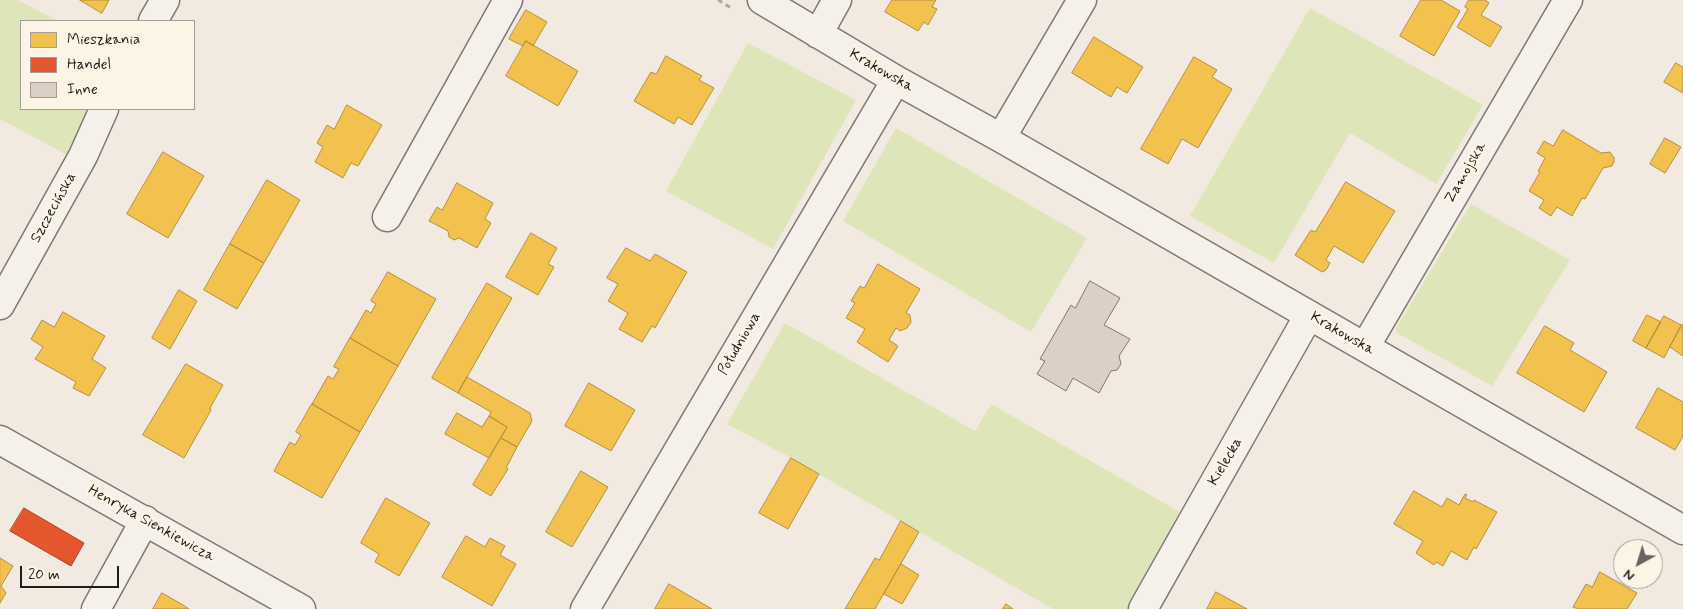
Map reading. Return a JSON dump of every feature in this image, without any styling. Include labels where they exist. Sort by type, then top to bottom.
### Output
[{"type":"street","points":[[154,20],[166,0]]},
{"type":"street","points":[[387,217],[508,0]]},
{"type":"street","name":"Krakowska","points":[[762,0],[896,80],[1001,138],[1683,530]]},
{"type":"street","points":[[818,34],[837,0]]},
{"type":"street","points":[[1001,138],[1082,0]]},
{"type":"street","name":"Zamojska","points":[[1364,347],[1568,0]]},
{"type":"street","name":"Południowa","points":[[585,609],[896,80]]},
{"type":"street","name":"Szczecińska","points":[[0,305],[83,156],[104,110]]},
{"type":"street","name":"Kielecka","points":[[1143,609],[1310,316]]},
{"type":"street","name":"Henryka Sienkiewicza","points":[[0,440],[146,520],[300,609]]},
{"type":"street","points":[[96,609],[146,520]]},
{"type":"green space","points":[[0,0],[18,0],[56,20],[20,20],[20,110],[93,110],[71,157],[0,119]]},
{"type":"green space","points":[[1310,8],[1483,105],[1436,184],[1350,133],[1274,263],[1190,216]]},
{"type":"green space","points":[[748,43],[856,100],[773,249],[666,191]]},
{"type":"green space","points":[[896,128],[1087,238],[1031,332],[843,221]]},
{"type":"green space","points":[[1471,204],[1570,260],[1492,386],[1397,333],[1396,328]]},
{"type":"green space","points":[[785,323],[975,431],[991,404],[1185,515],[1131,609],[1053,609],[791,458],[727,424]]},
{"type":"building: Mieszkania","points":[[80,0],[109,0],[102,13]]},
{"type":"building: Mieszkania","points":[[892,0],[936,0],[932,7],[937,9],[928,25],[924,22],[918,31],[885,12]]},
{"type":"building: Mieszkania","points":[[1421,0],[1441,0],[1460,11],[1434,56],[1400,36]]},
{"type":"building: Mieszkania","points":[[1469,0],[1485,0],[1489,3],[1481,15],[1502,27],[1490,47],[1457,27],[1468,9],[1465,7]]},
{"type":"building: Mieszkania","points":[[526,10],[547,22],[533,46],[526,41],[523,46],[509,39]]},
{"type":"building: Mieszkania","points":[[1094,37],[1143,67],[1127,93],[1117,87],[1111,97],[1072,73]]},
{"type":"building: Mieszkania","points":[[526,41],[578,71],[558,106],[506,76]]},
{"type":"building: Mieszkania","points":[[666,56],[702,76],[699,80],[714,88],[692,125],[678,117],[674,124],[634,101],[651,72],[656,74]]},
{"type":"building: Mieszkania","points":[[1194,57],[1217,70],[1212,77],[1232,89],[1198,148],[1182,139],[1168,164],[1141,149]]},
{"type":"building: Mieszkania","points":[[1676,63],[1683,67],[1683,93],[1664,82]]},
{"type":"building: Mieszkania","points":[[347,105],[382,125],[358,166],[351,163],[343,178],[315,162],[323,147],[317,143],[327,125],[334,129]]},
{"type":"building: Mieszkania","points":[[1563,130],[1601,153],[1610,152],[1614,162],[1612,166],[1603,168],[1585,199],[1582,198],[1572,216],[1557,207],[1551,216],[1539,208],[1544,200],[1529,191],[1540,172],[1538,171],[1545,158],[1537,153],[1544,141],[1553,146]]},
{"type":"building: Mieszkania","points":[[1665,138],[1681,147],[1665,173],[1650,164]]},
{"type":"building: Mieszkania","points":[[163,152],[204,176],[168,238],[127,214]]},
{"type":"building: Mieszkania","points":[[267,180],[300,200],[264,263],[230,244]]},
{"type":"building: Mieszkania","points":[[1346,182],[1395,211],[1363,263],[1334,246],[1326,260],[1330,263],[1326,270],[1322,272],[1295,255],[1311,230],[1315,232]]},
{"type":"building: Mieszkania","points":[[457,183],[493,203],[485,219],[491,223],[477,248],[459,238],[454,240],[449,237],[448,231],[429,221],[437,207],[442,210]]},
{"type":"building: Mieszkania","points":[[531,233],[557,248],[548,264],[554,267],[538,295],[506,277]]},
{"type":"building: Mieszkania","points":[[230,244],[264,263],[237,309],[204,290]]},
{"type":"building: Mieszkania","points":[[626,248],[650,261],[655,254],[687,272],[655,328],[652,326],[642,342],[619,329],[628,313],[608,301],[618,284],[607,278]]},
{"type":"building: Mieszkania","points":[[878,264],[920,289],[906,313],[910,315],[911,322],[907,328],[900,331],[896,328],[889,340],[898,346],[888,362],[857,342],[865,329],[846,318],[855,303],[851,301],[860,286],[864,288]]},
{"type":"building: Mieszkania","points":[[388,272],[436,299],[398,366],[350,338],[366,310],[371,313],[376,304],[371,301]]},
{"type":"building: Mieszkania","points":[[487,283],[512,298],[458,393],[432,378]]},
{"type":"building: Mieszkania","points":[[179,290],[197,301],[170,349],[152,338]]},
{"type":"building: Mieszkania","points":[[63,312],[105,336],[92,359],[106,368],[89,396],[73,388],[76,382],[35,359],[43,347],[31,339],[42,320],[54,327]]},
{"type":"building: Mieszkania","points":[[1647,315],[1661,322],[1646,348],[1633,341]]},
{"type":"building: Mieszkania","points":[[1664,316],[1681,325],[1664,358],[1646,348]]},
{"type":"building: Mieszkania","points":[[1683,324],[1683,356],[1670,347]]},
{"type":"building: Mieszkania","points":[[1545,326],[1574,343],[1570,350],[1607,372],[1584,412],[1517,373]]},
{"type":"building: Mieszkania","points":[[350,338],[398,366],[360,432],[312,404],[328,376],[333,379],[339,369],[334,367]]},
{"type":"building: Mieszkania","points":[[186,364],[223,385],[184,458],[143,435]]},
{"type":"building: Mieszkania","points":[[467,377],[530,413],[532,421],[517,447],[501,438],[507,427],[489,416],[491,412],[458,393]]},
{"type":"building: Mieszkania","points":[[589,383],[635,410],[611,451],[565,426]]},
{"type":"building: Mieszkania","points":[[1658,388],[1683,402],[1683,436],[1675,450],[1636,428]]},
{"type":"building: Mieszkania","points":[[312,404],[360,432],[322,498],[274,471],[290,442],[295,445],[301,435],[296,432]]},
{"type":"building: Mieszkania","points":[[457,413],[482,427],[489,416],[507,427],[489,458],[445,434]]},
{"type":"building: Mieszkania","points":[[501,438],[517,447],[506,468],[508,469],[491,496],[473,485]]},
{"type":"building: Mieszkania","points":[[791,458],[819,474],[788,529],[759,513]]},
{"type":"building: Mieszkania","points":[[581,471],[608,487],[572,547],[546,532]]},
{"type":"building: Mieszkania","points":[[1414,491],[1442,507],[1447,498],[1459,505],[1465,494],[1467,495],[1465,498],[1473,502],[1474,500],[1497,512],[1476,549],[1474,547],[1467,560],[1451,551],[1443,566],[1436,562],[1434,565],[1416,553],[1423,541],[1394,524]]},
{"type":"building: Mieszkania","points":[[386,498],[430,523],[399,576],[375,562],[379,554],[361,543]]},
{"type":"building: Mieszkania","points":[[901,521],[919,532],[875,609],[845,609],[875,558],[879,560]]},
{"type":"building: Mieszkania","points":[[466,536],[485,547],[490,538],[505,546],[500,555],[516,564],[492,606],[442,577]]},
{"type":"building: Mieszkania","points":[[0,558],[13,566],[1,586],[6,593],[0,603]]},
{"type":"building: Mieszkania","points":[[901,564],[919,575],[902,604],[884,594]]},
{"type":"building: Mieszkania","points":[[1600,572],[1613,579],[1613,589],[1630,589],[1637,593],[1627,609],[1578,609],[1573,607],[1586,584],[1592,587]]},
{"type":"building: Mieszkania","points":[[669,584],[712,609],[655,609]]},
{"type":"building: Mieszkania","points":[[1216,592],[1247,609],[1207,609]]},
{"type":"building: Mieszkania","points":[[162,593],[183,605],[189,609],[153,609]]},
{"type":"building: Mieszkania","points":[[1006,604],[1013,609],[1003,609]]},
{"type":"building: Handel","points":[[24,508],[84,543],[71,566],[10,531]]},
{"type":"building: Inne","points":[[1090,281],[1120,298],[1104,325],[1130,339],[1119,356],[1121,364],[1117,370],[1111,371],[1099,393],[1073,378],[1066,391],[1037,374],[1045,361],[1040,359],[1071,305],[1075,308]]}]
